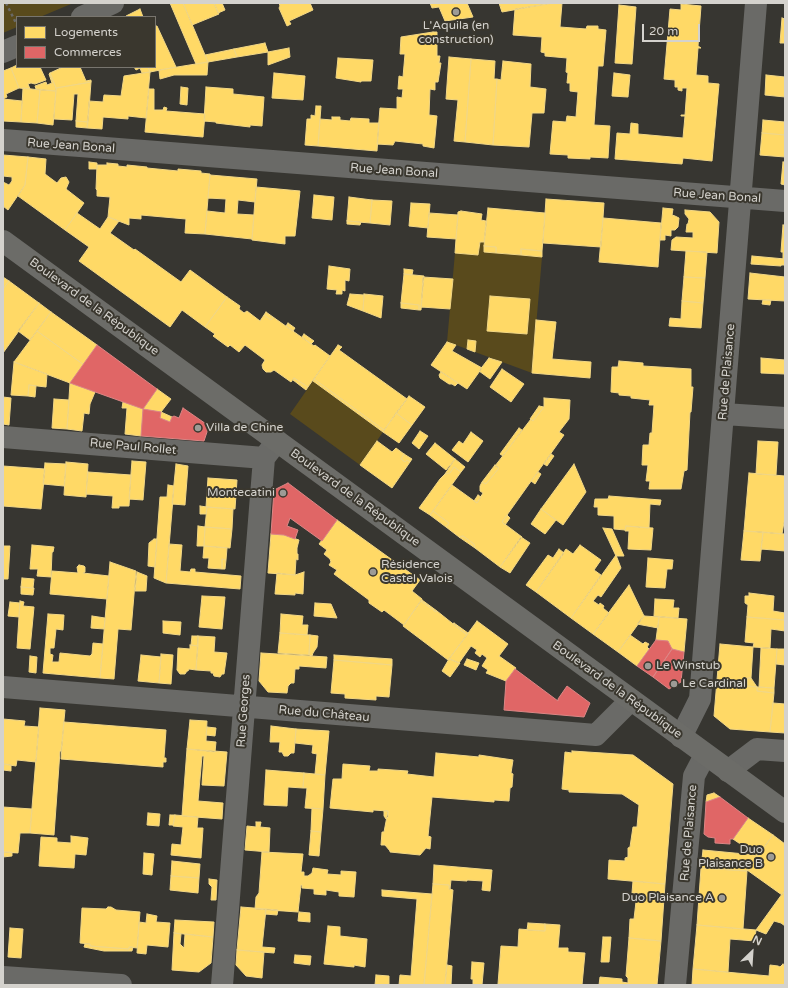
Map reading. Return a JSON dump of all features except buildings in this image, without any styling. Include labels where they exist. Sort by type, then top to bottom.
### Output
[{"type":"main road","name":"Boulevard de la République","points":[[3,241],[785,812]]},
{"type":"street","points":[[84,16],[113,3]]},
{"type":"street","name":"Rue de Plaisance","points":[[681,737],[700,699],[756,3]]},
{"type":"street","points":[[3,52],[16,46]]},
{"type":"street","name":"Rue Jean Bonal","points":[[3,140],[785,201]]},
{"type":"street","points":[[724,414],[785,418]]},
{"type":"street","name":"Rue Paul Rollet","points":[[3,437],[264,458]]},
{"type":"street","points":[[264,458],[277,441]]},
{"type":"street","name":"Rue Georges","points":[[222,985],[264,458]]},
{"type":"street","name":"Rue du Château","points":[[3,687],[596,735],[631,700]]},
{"type":"street","points":[[728,771],[757,748],[785,751]]},
{"type":"street","name":"Rue de Plaisance","points":[[675,985],[694,776],[705,755]]},
{"type":"street","points":[[3,977],[121,985]]},
{"type":"path","points":[[6,3],[16,23]]},
{"type":"shaded area","points":[[3,3],[71,4],[42,16],[16,16],[16,27],[3,33]]},
{"type":"shaded area","points":[[480,242],[484,242],[484,252],[542,257],[532,373],[475,352],[476,341],[468,340],[467,349],[447,342],[455,253],[478,255]]},
{"type":"shaded area","points":[[313,381],[383,432],[360,465],[290,414]]},
{"type":"place","name":"L'Aquila (en construction)","points":[[456,12]]},
{"type":"place","name":"Villa de Chine","points":[[198,428]]},
{"type":"place","name":"Montecatini","points":[[283,493]]},
{"type":"place","name":"Résidence Castel Valois","points":[[373,572]]},
{"type":"place","name":"Le Winstub","points":[[648,666]]},
{"type":"place","name":"Le Cardinal","points":[[674,684]]},
{"type":"place","name":"Duo Plaisance B","points":[[771,857]]},
{"type":"place","name":"Duo Plaisance A","points":[[722,898]]}]
